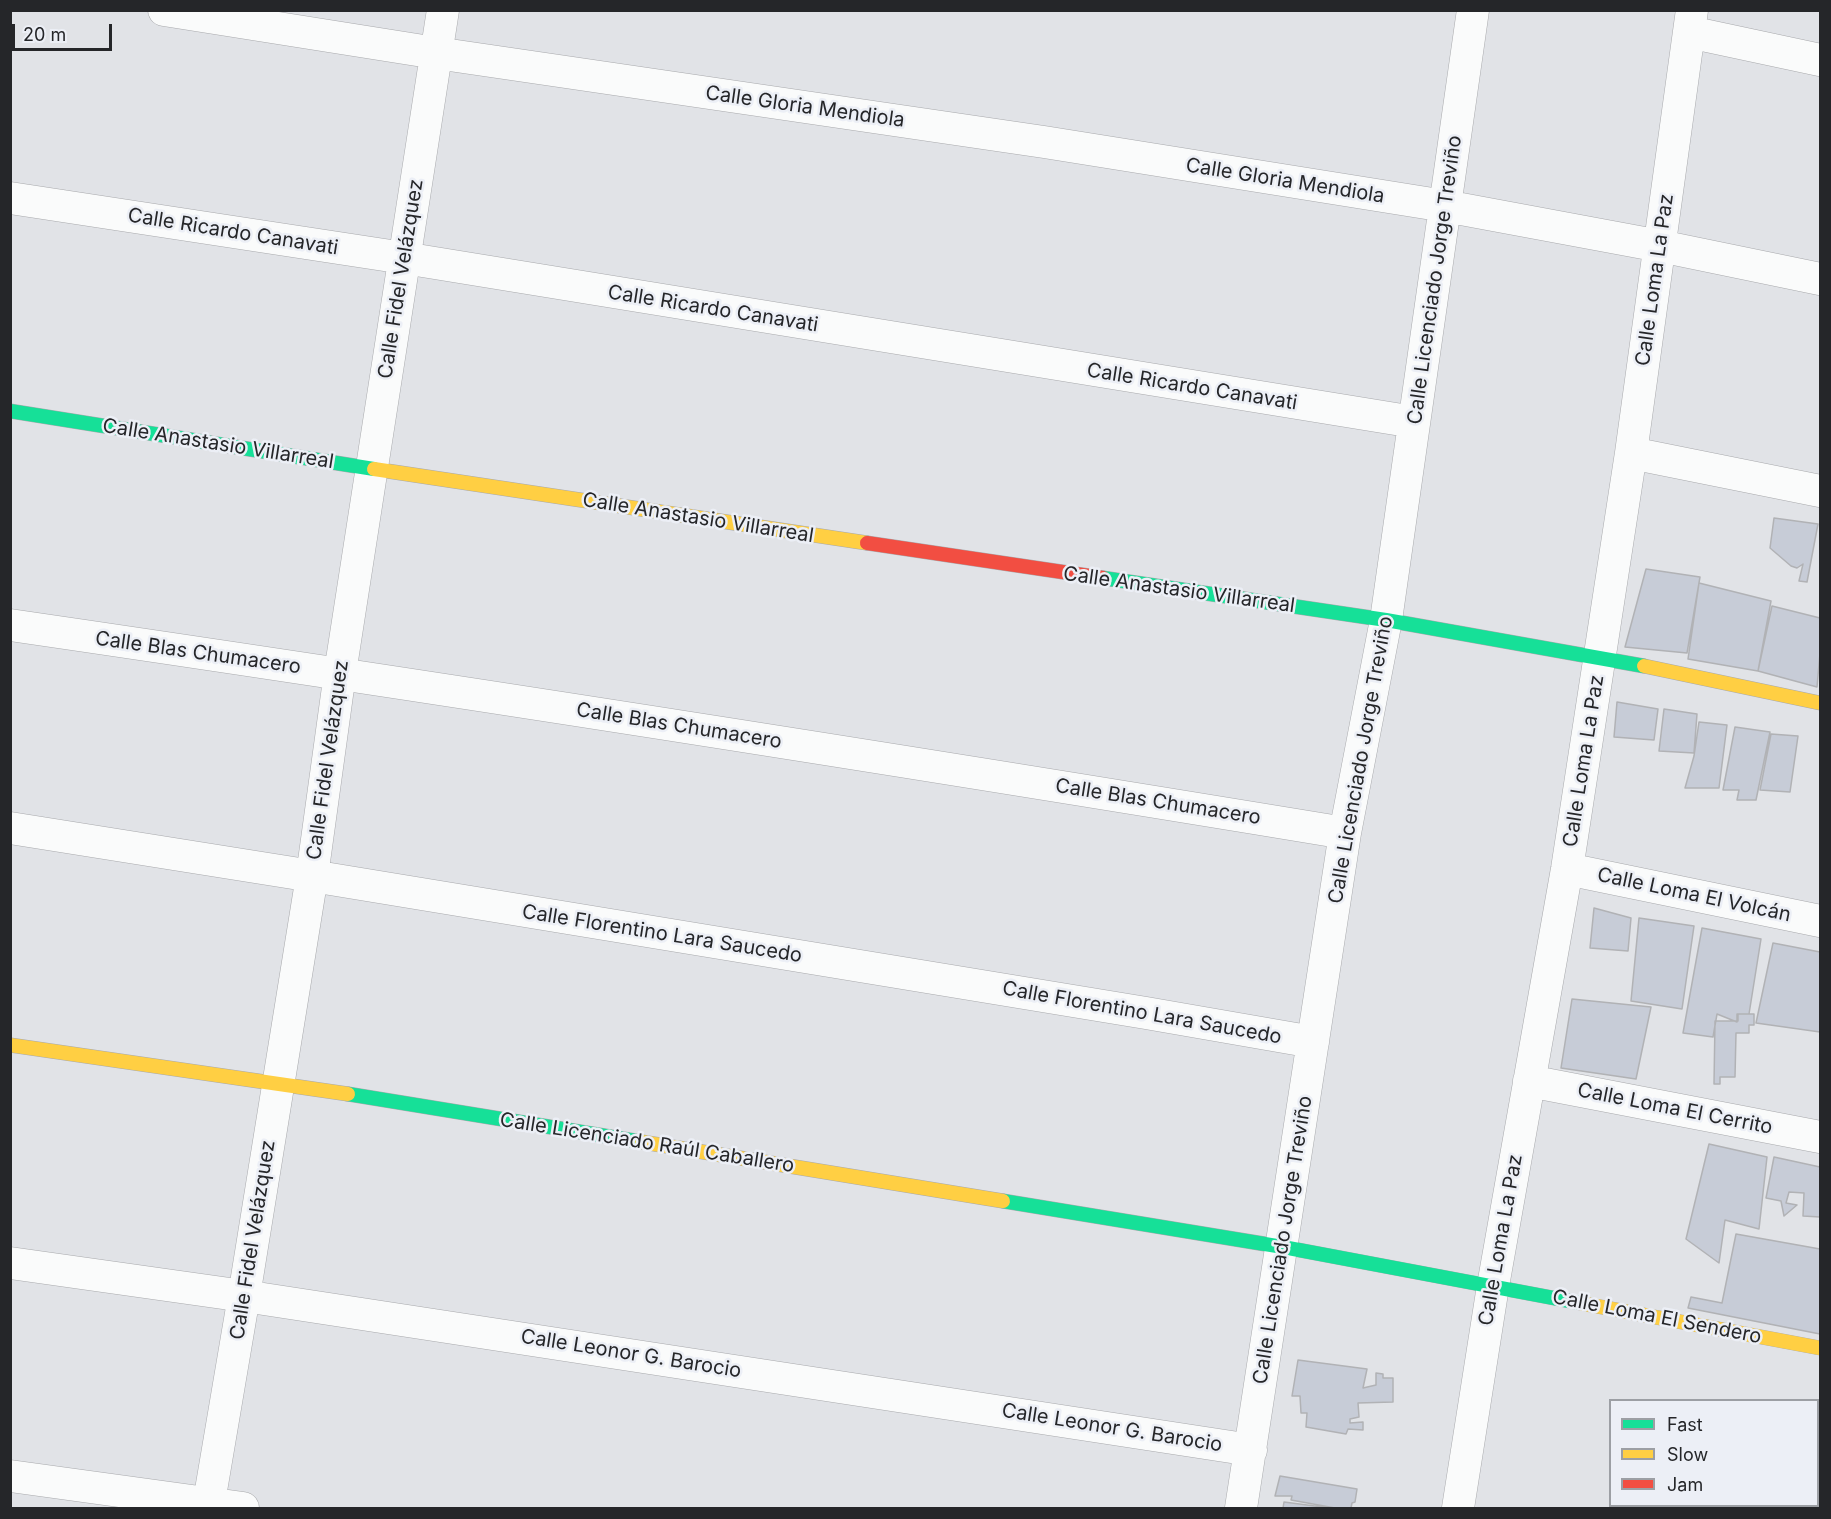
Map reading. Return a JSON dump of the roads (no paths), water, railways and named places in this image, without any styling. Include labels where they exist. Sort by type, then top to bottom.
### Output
[{"type":"street","name":"Calle Gloria Mendiola","points":[[164,10],[1445,206],[1821,279]]},
{"type":"street","name":"Calle Fidel Velázquez","points":[[208,1506],[312,876],[340,673],[443,10]]},
{"type":"street","name":"Calle Licenciado Jorge Treviño","points":[[1241,1509],[1346,833],[1386,620],[1473,10]]},
{"type":"street","points":[[1691,21],[1821,60]]},
{"type":"street","name":"Calle Loma La Paz","points":[[1458,1509],[1493,1286],[1567,869],[1631,453],[1691,21]]},
{"type":"street","name":"Calle Ricardo Canavati","points":[[10,198],[404,258],[1414,422]]},
{"type":"street","name":"Calle Anastasio Villarreal","points":[[10,411],[371,469],[1386,620],[1600,657],[1821,703]]},
{"type":"street","points":[[1631,453],[1821,491]]},
{"type":"street","name":"Calle Blas Chumacero","points":[[10,625],[340,673],[924,764],[1346,833]]},
{"type":"street","name":"Calle Florentino Lara Saucedo","points":[[10,828],[1313,1042]]},
{"type":"street","name":"Calle Loma El Volcán","points":[[1567,869],[1821,921]]},
{"type":"street","name":"Calle Licenciado Raúl Caballero","points":[[10,1045],[278,1083],[1283,1247],[1493,1286]]},
{"type":"street","name":"Calle Loma El Cerrito","points":[[1529,1081],[1821,1137]]},
{"type":"street","name":"Calle Leonor G. Barocio","points":[[10,1263],[244,1296],[1251,1450]]},
{"type":"street","name":"Calle Loma El Sendero","points":[[1493,1286],[1821,1348]]},
{"type":"street","points":[[10,1476],[208,1506],[243,1509]]}]
